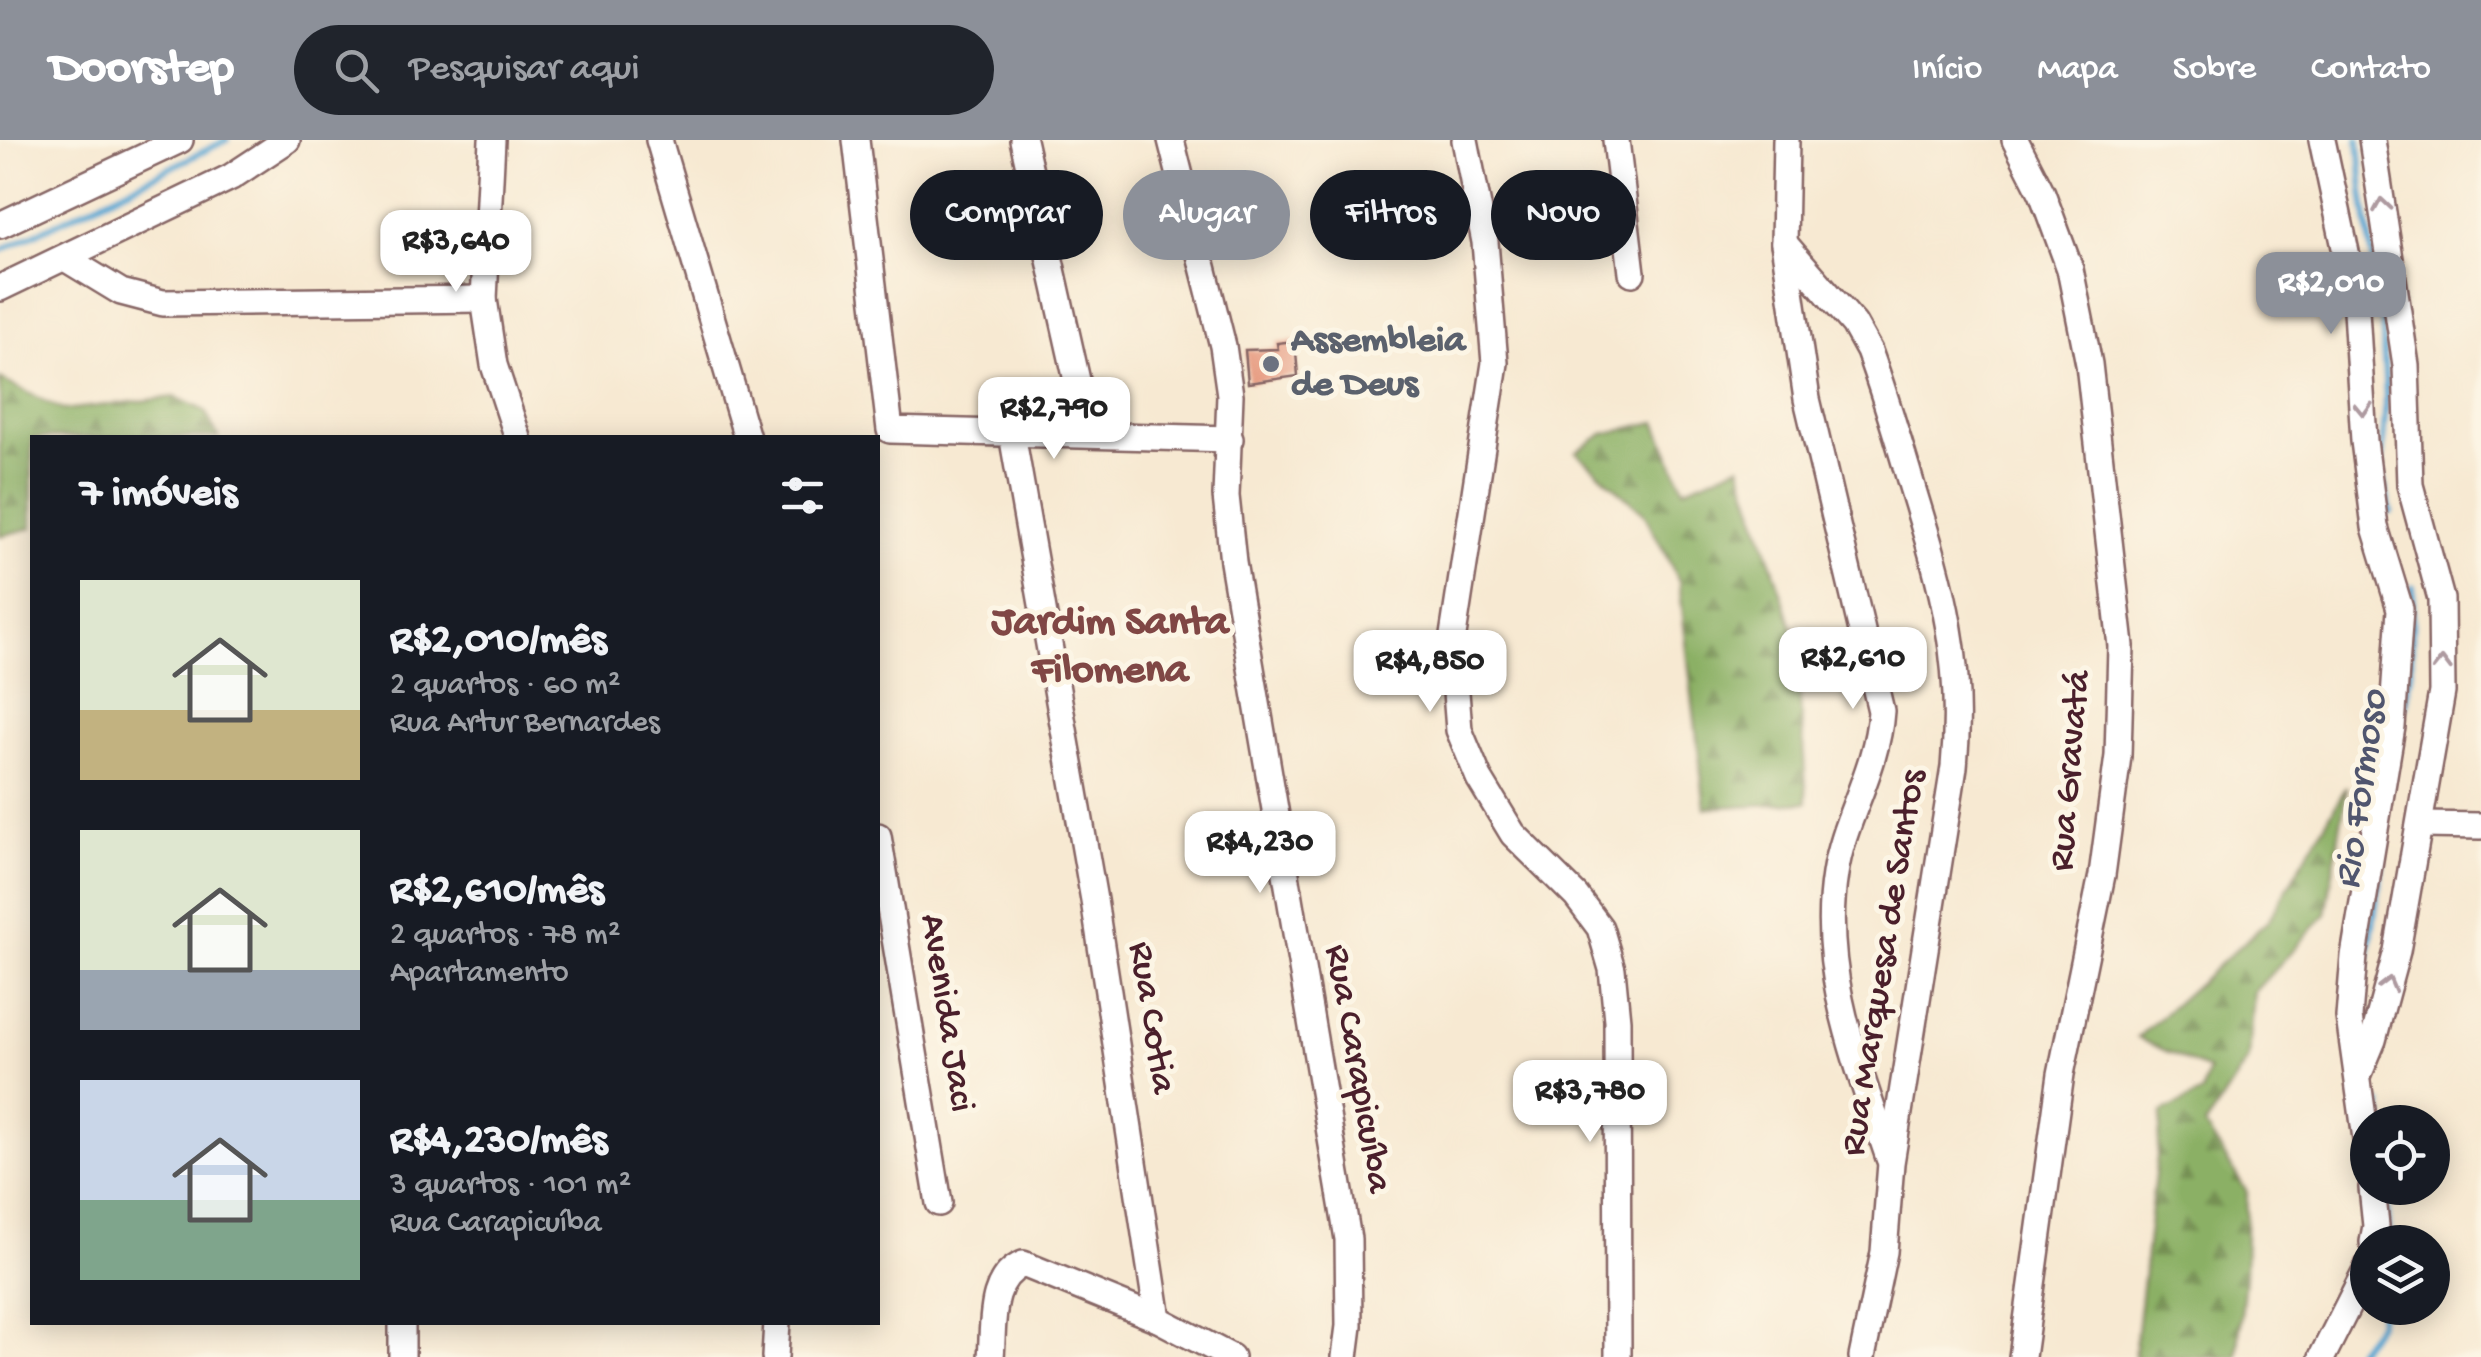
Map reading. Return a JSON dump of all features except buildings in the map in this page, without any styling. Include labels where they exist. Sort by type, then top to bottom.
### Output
[{"type":"street","points":[[0,225],[180,140]]},
{"type":"street","points":[[0,288],[231,177],[286,140]]},
{"type":"street","points":[[492,140],[484,298],[494,366],[517,435]]},
{"type":"street","points":[[659,140],[746,435]]},
{"type":"street","points":[[856,140],[890,430],[1230,439]]},
{"type":"street","points":[[1022,140],[1089,434]]},
{"type":"street","name":"Rua Carapicuíba","points":[[1172,140],[1223,346],[1230,395],[1226,496],[1232,562],[1348,1239],[1346,1357]]},
{"type":"street","points":[[1465,140],[1485,242],[1495,363],[1452,642],[1459,730],[1479,778],[1513,834],[1576,896],[1600,928],[1612,969],[1617,1020],[1618,1357]]},
{"type":"street","points":[[1616,140],[1632,273]]},
{"type":"street","points":[[1786,140],[1784,243],[1807,400],[1881,711],[1880,737],[1835,871],[1830,942],[1841,1012],[1891,1162]]},
{"type":"street","name":"Rua Gravatá","points":[[2015,140],[2042,194],[2070,269],[2089,364],[2121,646],[2118,756],[2102,874],[2062,1074],[2022,1357]]},
{"type":"street","points":[[2322,140],[2355,294],[2364,441],[2400,627],[2392,727],[2354,956],[2349,1017],[2362,1105]]},
{"type":"street","points":[[2358,1076],[2373,1040],[2397,951],[2422,825],[2442,692],[2443,637],[2441,599],[2415,522],[2408,470],[2406,365],[2372,140]]},
{"type":"street","name":"Rua Marquesa de Santos","points":[[1784,243],[1854,324],[1869,351],[1944,592],[1956,667],[1958,724],[1954,767],[1891,1162],[1884,1252],[1862,1357]]},
{"type":"street","points":[[64,258],[121,292],[163,303],[484,298]]},
{"type":"street","name":"Rua Cotia","points":[[1012,434],[1094,900],[1158,1318]]},
{"type":"street","points":[[2379,527],[2415,522]]},
{"type":"street","points":[[2422,825],[2481,826]]},
{"type":"street","name":"Avenida Jaci","points":[[880,848],[939,1203]]},
{"type":"street","points":[[991,1357],[996,1296],[1004,1276],[1024,1264],[1158,1318],[1215,1353]]},
{"type":"street","points":[[2322,1357],[2350,1302]]},
{"type":"street","points":[[402,1325],[402,1357]]},
{"type":"street","points":[[775,1357],[777,1325]]},
{"type":"green space","points":[[0,379],[63,410],[175,397],[205,411],[217,435],[30,435],[30,528],[0,536]]},
{"type":"green space","points":[[1656,422],[1684,489],[1740,465],[1796,639],[1807,802],[1705,808],[1679,581],[1644,513],[1576,452],[1604,434]]},
{"type":"green space","points":[[2347,786],[2326,914],[2254,992],[2249,1058],[2205,1126],[2247,1192],[2245,1277],[2237,1357],[2134,1357],[2162,1113],[2202,1093],[2208,1070],[2137,1038],[2268,921]]},
{"type":"waterway","points":[[0,251],[227,140]]},
{"type":"waterway","name":"Rio Formoso","points":[[2359,140],[2382,322],[2386,399],[2381,473],[2391,512]]},
{"type":"waterway","name":"Rio Formoso","points":[[2405,707],[2411,671],[2413,587]]},
{"type":"waterway","name":"Rio Formoso","points":[[2363,989],[2383,858]]},
{"type":"waterway","name":"Rio Formoso","points":[[2387,1205],[2389,1225]]},
{"type":"waterway","name":"Rio Formoso","points":[[2352,1357],[2376,1325]]},
{"type":"place","name":"Assembleia de Deus","points":[[1271,364]]},
{"type":"district","name":"Jardim Santa Filomena","points":[[1110,648]]}]
